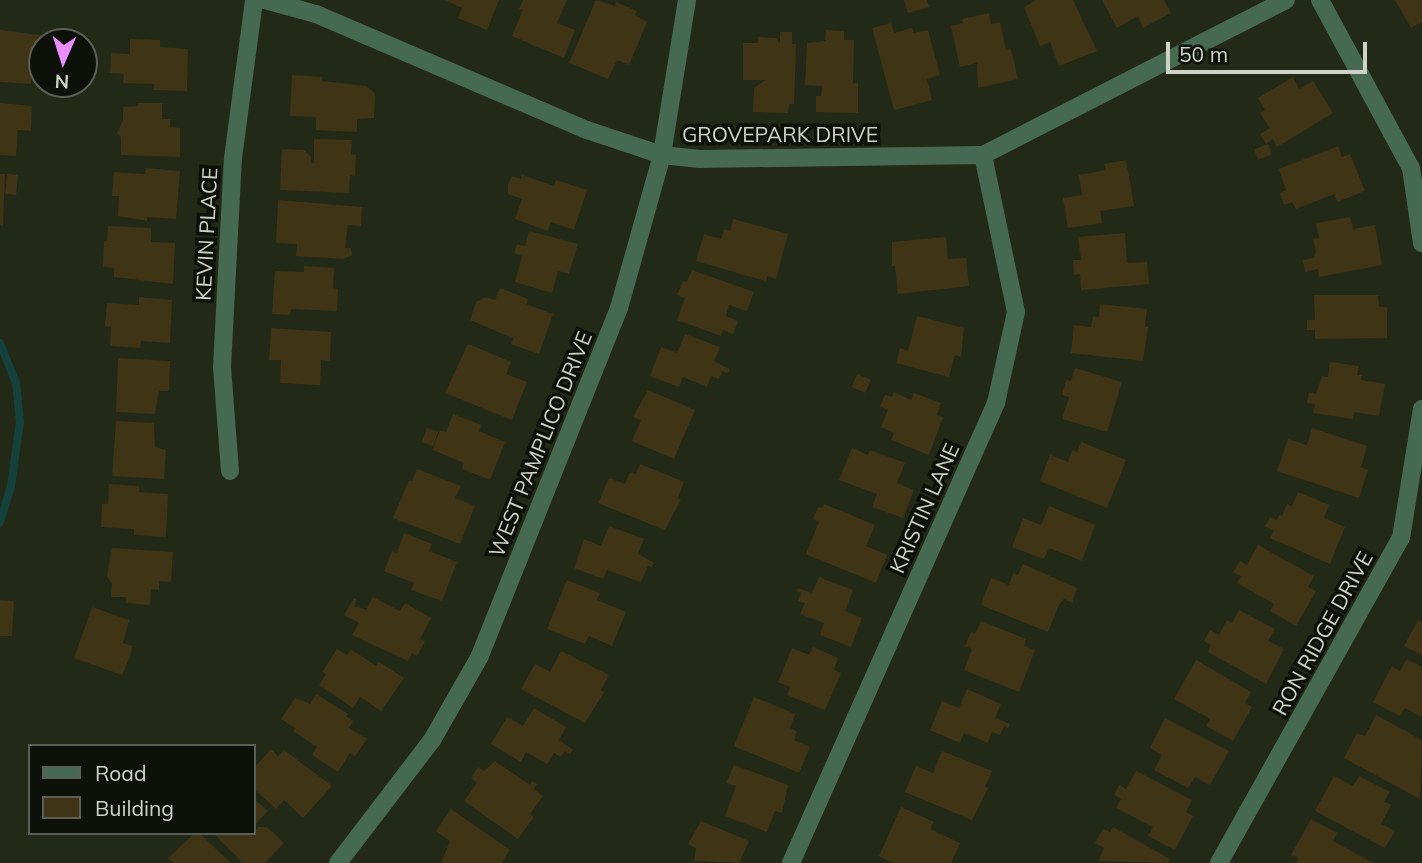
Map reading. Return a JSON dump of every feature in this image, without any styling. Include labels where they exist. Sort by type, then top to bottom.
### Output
[{"type":"street","name":"KEVIN PLACE","points":[[230,471],[222,368],[233,158],[254,0]]},
{"type":"street","name":"GROVEPARK DRIVE","points":[[265,0],[316,14],[587,130],[662,155],[701,159],[983,155],[1286,0]]},
{"type":"street","name":"WEST PAMPLICO DRIVE","points":[[338,863],[432,740],[480,656],[619,308],[662,155],[687,0]]},
{"type":"street","points":[[1320,0],[1411,169],[1422,243]]},
{"type":"street","name":"KRISTIN LANE","points":[[791,863],[996,403],[1016,312],[983,155]]},
{"type":"street","name":"RON RIDGE DRIVE","points":[[1219,863],[1401,538],[1422,410]]},
{"type":"building","points":[[444,0],[499,0],[487,30],[458,18],[462,8]]},
{"type":"building","points":[[523,0],[567,0],[557,23],[575,30],[564,58],[512,36],[523,10],[519,9]]},
{"type":"building","points":[[596,0],[615,6],[616,2],[637,11],[635,15],[647,22],[629,65],[617,60],[608,79],[569,63]]},
{"type":"building","points":[[904,0],[927,0],[929,7],[908,13]]},
{"type":"building","points":[[1036,0],[1073,0],[1097,51],[1059,66],[1050,42],[1040,46],[1024,7]]},
{"type":"building","points":[[1102,0],[1164,0],[1171,13],[1143,28],[1138,16],[1117,28]]},
{"type":"building","points":[[1395,0],[1422,0],[1422,22],[1411,28]]},
{"type":"building","points":[[989,13],[991,24],[1000,22],[1006,50],[1011,49],[1018,79],[978,88],[977,63],[960,67],[951,26],[963,23],[962,19]]},
{"type":"building","points":[[891,23],[894,33],[912,28],[914,33],[928,30],[940,75],[927,79],[932,100],[894,110],[872,28]]},
{"type":"building","points":[[0,30],[28,34],[28,84],[0,82]]},
{"type":"building","points":[[826,30],[844,31],[844,40],[854,40],[853,83],[858,83],[858,113],[816,112],[816,96],[821,96],[822,86],[805,85],[807,43],[825,41]]},
{"type":"building","points":[[780,32],[792,32],[792,44],[796,44],[794,104],[789,104],[788,113],[753,112],[754,88],[766,80],[743,80],[743,43],[758,43],[758,37],[776,38],[780,43]]},
{"type":"building","points":[[130,39],[160,40],[160,47],[188,49],[187,91],[154,90],[154,84],[123,83],[124,74],[110,73],[111,53],[130,54]]},
{"type":"building","points":[[292,75],[322,77],[322,81],[366,86],[375,94],[374,118],[357,119],[357,132],[316,130],[316,117],[290,116]]},
{"type":"building","points":[[1293,77],[1299,89],[1313,81],[1333,113],[1277,147],[1273,139],[1266,144],[1260,134],[1270,128],[1260,113],[1265,110],[1258,98]]},
{"type":"building","points":[[0,103],[32,106],[31,131],[18,130],[16,156],[0,155]]},
{"type":"building","points":[[138,103],[162,103],[162,119],[170,119],[170,127],[180,128],[180,157],[121,155],[121,137],[117,133],[123,121],[123,107],[138,106]]},
{"type":"building","points":[[314,139],[352,140],[351,154],[356,155],[355,176],[350,175],[349,193],[280,190],[282,149],[304,150],[311,157],[311,163],[314,163]]},
{"type":"building","points":[[1268,144],[1272,154],[1258,160],[1254,150]]},
{"type":"building","points":[[1338,146],[1342,157],[1350,154],[1365,191],[1337,202],[1334,194],[1296,209],[1292,202],[1284,205],[1280,193],[1286,190],[1279,169]]},
{"type":"building","points":[[1126,160],[1134,206],[1100,211],[1102,223],[1068,228],[1063,198],[1082,195],[1079,175],[1106,170],[1104,164]]},
{"type":"building","points":[[146,168],[180,171],[176,219],[147,217],[147,221],[118,216],[119,196],[112,196],[114,172],[145,174]]},
{"type":"building","points":[[0,174],[5,174],[3,226],[0,225]]},
{"type":"building","points":[[7,174],[18,175],[16,195],[5,194]]},
{"type":"building","points":[[522,175],[554,186],[556,180],[587,190],[574,230],[551,222],[548,231],[515,219],[522,199],[508,194],[508,185],[512,176],[521,179]]},
{"type":"building","points":[[278,200],[362,207],[361,226],[348,225],[345,248],[351,248],[352,255],[344,259],[296,256],[297,244],[276,243]]},
{"type":"building","points":[[1350,217],[1353,229],[1375,225],[1382,265],[1319,277],[1318,269],[1305,272],[1303,260],[1314,258],[1316,252],[1313,239],[1319,238],[1316,223]]},
{"type":"building","points":[[733,219],[788,234],[776,279],[767,276],[766,281],[696,261],[704,234],[721,239],[724,229],[730,231]]},
{"type":"building","points":[[108,226],[151,228],[151,242],[175,243],[173,284],[114,277],[114,268],[103,267],[104,241],[107,241]]},
{"type":"building","points":[[529,231],[578,244],[569,274],[558,271],[552,293],[515,282],[522,256],[514,253],[517,244],[525,246]]},
{"type":"building","points":[[1125,233],[1127,263],[1147,262],[1149,284],[1081,290],[1080,274],[1074,275],[1073,260],[1081,260],[1078,237]]},
{"type":"building","points":[[946,237],[948,259],[966,258],[969,286],[898,294],[895,266],[892,266],[892,242]]},
{"type":"building","points":[[304,266],[334,268],[333,288],[338,289],[337,311],[291,309],[290,315],[272,314],[275,271],[304,272]]},
{"type":"building","points":[[692,270],[754,292],[747,311],[729,305],[726,316],[738,321],[733,334],[723,330],[721,336],[677,320],[685,298],[677,295]]},
{"type":"building","points":[[500,288],[528,299],[526,304],[553,314],[539,354],[511,344],[513,338],[470,320],[476,302],[486,297],[495,300]]},
{"type":"building","points":[[1314,295],[1378,295],[1379,307],[1387,307],[1387,338],[1315,339],[1315,330],[1307,330],[1307,320],[1315,320]]},
{"type":"building","points":[[139,297],[172,300],[170,343],[141,341],[140,348],[110,346],[111,327],[105,326],[107,303],[139,305]]},
{"type":"building","points":[[1100,304],[1147,309],[1145,327],[1148,327],[1143,361],[1071,353],[1074,325],[1091,327],[1093,317],[1099,317]]},
{"type":"building","points":[[917,316],[964,328],[961,357],[955,355],[949,377],[896,363],[900,348],[908,351]]},
{"type":"building","points":[[271,328],[331,332],[330,361],[321,360],[320,385],[280,383],[281,360],[269,360]]},
{"type":"building","points":[[685,334],[720,347],[714,361],[729,369],[728,373],[722,371],[719,379],[711,376],[707,387],[683,377],[679,387],[650,376],[661,347],[677,353]]},
{"type":"building","points":[[468,344],[511,362],[506,374],[527,382],[512,420],[445,393]]},
{"type":"building","points":[[118,358],[170,361],[169,391],[159,391],[155,414],[116,412]]},
{"type":"building","points":[[1330,362],[1359,366],[1357,375],[1362,375],[1361,380],[1385,384],[1379,416],[1354,412],[1353,419],[1313,413],[1315,404],[1307,403],[1309,392],[1316,394],[1322,376],[1328,377]]},
{"type":"building","points":[[1075,368],[1122,382],[1107,432],[1062,419],[1069,397],[1062,395],[1066,380],[1071,381]]},
{"type":"building","points":[[857,374],[871,380],[865,393],[852,387]]},
{"type":"building","points":[[648,390],[695,410],[674,459],[632,441],[641,420],[633,417]]},
{"type":"building","points":[[894,392],[911,400],[914,393],[941,403],[937,415],[943,417],[929,455],[891,440],[894,433],[881,427],[888,410],[880,406],[885,395],[892,397]]},
{"type":"building","points":[[453,414],[481,425],[479,431],[505,442],[490,480],[462,469],[464,463],[432,450],[440,430],[446,432]]},
{"type":"building","points":[[116,421],[154,423],[155,447],[166,450],[164,479],[112,476]]},
{"type":"building","points":[[427,428],[438,432],[433,446],[422,442]]},
{"type":"building","points":[[1312,428],[1367,446],[1361,467],[1368,470],[1359,498],[1277,471],[1288,439],[1307,445]]},
{"type":"building","points":[[1081,442],[1126,460],[1107,508],[1040,481],[1050,455],[1068,462],[1072,450],[1077,452]]},
{"type":"building","points":[[852,448],[868,455],[870,450],[905,463],[897,483],[914,490],[903,518],[872,507],[877,494],[839,480]]},
{"type":"building","points":[[640,464],[684,482],[678,498],[681,499],[665,530],[598,503],[609,478],[625,484],[630,472],[636,474]]},
{"type":"building","points":[[417,469],[461,486],[455,498],[475,506],[460,544],[393,518],[409,480],[412,481]]},
{"type":"building","points":[[109,484],[139,486],[139,492],[168,494],[166,537],[134,535],[134,529],[101,527],[102,504],[108,504]]},
{"type":"building","points":[[1298,492],[1329,505],[1324,518],[1345,527],[1330,564],[1270,538],[1274,530],[1265,527],[1270,517],[1277,520],[1279,515],[1282,516],[1287,504],[1292,506]]},
{"type":"building","points":[[824,504],[875,525],[866,546],[887,555],[876,583],[806,554],[819,522],[813,519],[818,507],[822,508]]},
{"type":"building","points":[[1049,506],[1095,525],[1082,561],[1049,548],[1044,559],[1012,547],[1023,518],[1041,525]]},
{"type":"building","points":[[609,526],[644,539],[638,554],[654,563],[652,567],[648,566],[641,582],[607,570],[603,579],[574,568],[584,539],[601,546]]},
{"type":"building","points":[[404,533],[432,544],[429,551],[457,562],[442,601],[411,590],[414,583],[384,571],[392,551],[397,553]]},
{"type":"building","points":[[1258,545],[1314,576],[1308,587],[1316,591],[1296,626],[1270,611],[1274,604],[1237,583],[1241,576],[1233,572],[1240,561],[1247,565]]},
{"type":"building","points":[[112,548],[173,552],[171,582],[159,581],[159,590],[151,589],[150,605],[126,603],[126,597],[111,597],[112,584],[107,576]]},
{"type":"building","points":[[1023,564],[1077,588],[1072,603],[1064,599],[1059,605],[1048,632],[981,605],[991,578],[1009,585],[1013,573],[1018,575]]},
{"type":"building","points":[[819,577],[853,590],[845,611],[862,618],[851,647],[820,635],[824,623],[800,614],[805,603],[798,601],[801,593],[797,591],[798,588],[812,593]]},
{"type":"building","points":[[567,580],[600,593],[597,600],[626,612],[612,646],[589,636],[585,644],[547,629]]},
{"type":"building","points":[[373,597],[400,611],[405,603],[431,618],[420,639],[425,641],[417,656],[412,653],[408,661],[352,635],[359,623],[344,615],[354,598],[357,600],[354,606],[366,610]]},
{"type":"building","points":[[0,600],[14,601],[12,636],[0,636]]},
{"type":"building","points":[[92,607],[129,620],[123,643],[132,646],[122,675],[74,658]]},
{"type":"building","points":[[1239,610],[1275,629],[1268,641],[1284,649],[1266,684],[1208,652],[1211,645],[1204,641],[1210,630],[1219,635],[1227,620],[1232,623]]},
{"type":"building","points":[[1418,620],[1422,622],[1422,655],[1404,646]]},
{"type":"building","points":[[981,621],[1026,639],[1024,646],[1035,650],[1019,692],[964,670],[972,649],[965,646],[971,632],[975,634]]},
{"type":"building","points":[[813,647],[838,658],[834,670],[841,673],[825,710],[787,695],[790,687],[778,682],[792,648],[809,655]]},
{"type":"building","points":[[337,649],[347,655],[351,649],[376,666],[379,662],[404,678],[381,711],[360,697],[353,708],[319,685],[326,674],[322,672]]},
{"type":"building","points":[[561,651],[609,675],[601,690],[604,692],[585,723],[521,689],[535,664],[550,672]]},
{"type":"building","points":[[1407,659],[1422,667],[1422,717],[1405,708],[1400,716],[1373,702],[1392,666],[1400,671]]},
{"type":"building","points":[[1196,660],[1251,692],[1245,703],[1252,707],[1233,741],[1206,726],[1210,719],[1174,699]]},
{"type":"building","points":[[967,689],[1001,704],[995,718],[1010,724],[1008,728],[1004,726],[1000,735],[992,732],[988,743],[964,733],[960,743],[930,730],[942,701],[959,708]]},
{"type":"building","points":[[316,694],[348,714],[346,716],[353,721],[349,728],[367,739],[355,756],[350,753],[338,772],[312,755],[317,747],[293,731],[295,728],[281,719],[295,698],[310,704]]},
{"type":"building","points":[[754,697],[795,714],[790,728],[797,731],[794,740],[810,747],[799,773],[734,746]]},
{"type":"building","points":[[534,708],[566,727],[559,740],[573,750],[570,754],[564,751],[561,757],[554,753],[547,764],[526,752],[521,762],[491,744],[507,717],[523,726]]},
{"type":"building","points":[[1376,715],[1422,740],[1420,799],[1344,758],[1357,733],[1365,736]]},
{"type":"building","points":[[1165,718],[1229,751],[1210,785],[1195,777],[1188,788],[1154,770],[1162,755],[1150,748]]},
{"type":"building","points":[[271,749],[278,756],[284,750],[332,786],[303,818],[284,800],[276,809],[256,791],[256,766]]},
{"type":"building","points":[[942,751],[992,771],[985,787],[988,788],[972,820],[905,792],[916,766],[933,773]]},
{"type":"building","points":[[495,761],[530,785],[532,781],[537,784],[534,789],[543,796],[530,814],[534,817],[518,839],[464,801],[477,783],[471,778],[478,767],[484,771]]},
{"type":"building","points":[[734,765],[788,785],[782,813],[775,811],[767,832],[725,816],[736,786],[726,783]]},
{"type":"building","points":[[1136,771],[1192,800],[1186,812],[1193,816],[1175,850],[1148,836],[1153,827],[1116,808],[1121,799],[1114,795],[1119,785],[1126,789]]},
{"type":"building","points":[[1334,776],[1353,786],[1359,776],[1390,792],[1384,802],[1391,805],[1381,824],[1395,831],[1385,848],[1315,811]]},
{"type":"building","points":[[256,801],[268,811],[256,824]]},
{"type":"building","points":[[901,807],[934,822],[930,829],[960,843],[951,863],[893,863],[879,856]]},
{"type":"building","points":[[451,809],[510,850],[501,863],[441,863],[450,841],[436,831]]},
{"type":"building","points":[[1311,819],[1337,833],[1333,841],[1373,863],[1296,863],[1298,858],[1291,855]]},
{"type":"building","points":[[701,821],[749,841],[740,861],[744,863],[694,861],[696,848],[688,844]]},
{"type":"building","points":[[258,827],[267,827],[284,843],[265,863],[243,863],[215,835],[256,835]]},
{"type":"building","points":[[1113,827],[1170,859],[1168,863],[1098,861],[1104,848],[1095,843],[1103,829],[1110,832]]},
{"type":"building","points":[[193,835],[201,835],[231,863],[173,863],[168,858]]},
{"type":"waterway","points":[[0,343],[16,383],[20,422],[11,486],[0,522]]}]
